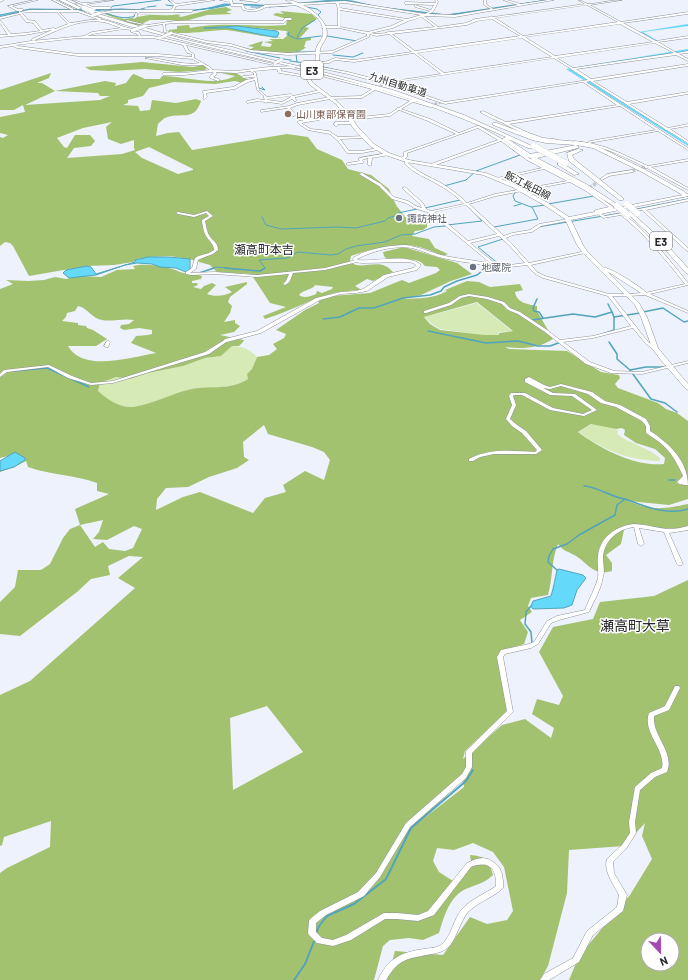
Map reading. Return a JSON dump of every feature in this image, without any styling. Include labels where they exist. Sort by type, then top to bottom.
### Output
[{"type":"highway","name":"九州自動車道","points":[[58,0],[166,35],[345,76],[424,97],[497,127],[563,163],[632,213],[669,243],[688,264]]},
{"type":"highway","name":"九州自動車道","points":[[66,0],[123,24],[164,36],[368,84],[423,102],[532,146]]},
{"type":"highway","points":[[424,97],[532,138],[546,141],[581,144],[601,151],[687,197]]},
{"type":"highway","points":[[475,122],[506,140],[526,154],[533,156],[574,146],[601,151]]},
{"type":"highway","points":[[601,151],[585,149],[578,150],[569,154],[569,157],[620,205]]},
{"type":"highway","points":[[533,156],[534,159],[584,185],[632,213]]},
{"type":"highway","name":"九州自動車道","points":[[632,213],[688,272]]},
{"type":"main road","points":[[288,0],[319,18],[324,27],[325,36],[318,52],[317,66]]},
{"type":"main road","name":"飯江長田線","points":[[314,74],[309,80],[310,84],[330,98],[347,114],[352,123],[377,149],[408,161],[469,171],[498,179],[523,190],[546,204],[567,220],[585,252],[603,268],[637,304],[644,317],[655,348],[688,388]]},
{"type":"main road","points":[[567,220],[598,213],[620,205],[622,210],[687,197]]},
{"type":"street","points":[[37,0],[9,6],[18,10],[87,9],[192,12]]},
{"type":"street","points":[[53,0],[58,0],[73,9]]},
{"type":"street","points":[[73,0],[102,19],[102,21]]},
{"type":"street","points":[[0,18],[20,12],[78,11],[113,0]]},
{"type":"street","points":[[170,0],[175,5]]},
{"type":"street","points":[[87,9],[100,13],[114,11],[169,11],[175,5],[214,0]]},
{"type":"street","points":[[221,0],[242,5],[245,10]]},
{"type":"street","points":[[232,3],[241,0],[258,0]]},
{"type":"street","points":[[418,0],[419,4]]},
{"type":"street","points":[[164,23],[165,31],[207,42],[231,45],[251,51],[284,54],[332,52],[358,41],[370,34],[369,33],[432,11],[436,4],[436,0]]},
{"type":"street","points":[[485,0],[485,4],[492,9]]},
{"type":"street","points":[[504,0],[521,6]]},
{"type":"street","points":[[241,11],[262,10],[265,6],[337,2],[357,3],[424,15],[455,16],[553,0]]},
{"type":"street","points":[[579,0],[688,60]]},
{"type":"street","points":[[324,27],[339,27],[370,34],[389,33],[467,24],[476,20],[621,0]]},
{"type":"street","points":[[337,2],[339,9],[339,27]]},
{"type":"street","points":[[432,11],[405,3],[436,4]]},
{"type":"street","points":[[339,9],[406,20]]},
{"type":"street","points":[[483,11],[688,142]]},
{"type":"street","points":[[20,12],[27,21],[34,22],[41,30]]},
{"type":"street","points":[[58,12],[69,24],[71,24]]},
{"type":"street","points":[[134,18],[136,14],[140,12]]},
{"type":"street","points":[[317,66],[334,59],[354,61],[688,13]]},
{"type":"street","points":[[424,15],[438,27]]},
{"type":"street","points":[[132,30],[164,23],[232,21],[284,22],[286,19],[291,18]]},
{"type":"street","points":[[0,21],[10,35]]},
{"type":"street","points":[[31,42],[71,24],[83,21],[102,21],[132,30],[138,33],[141,38]]},
{"type":"street","points":[[127,21],[146,26]]},
{"type":"street","points":[[0,36],[62,28]]},
{"type":"street","points":[[84,37],[92,33],[125,28]]},
{"type":"street","points":[[384,29],[443,74]]},
{"type":"street","points":[[160,38],[172,33]]},
{"type":"street","points":[[0,47],[31,42],[84,37],[160,38],[274,63]]},
{"type":"street","points":[[385,84],[688,37]]},
{"type":"street","points":[[184,44],[188,52],[193,54],[193,58],[216,73],[211,77],[218,80]]},
{"type":"street","points":[[14,45],[17,47],[72,55],[157,55],[193,58]]},
{"type":"street","points":[[573,69],[688,52]]},
{"type":"street","points":[[215,56],[223,53]]},
{"type":"street","points":[[269,70],[274,63],[281,60],[284,54]]},
{"type":"street","points":[[117,56],[164,59],[193,65],[199,63],[209,63]]},
{"type":"street","points":[[306,65],[317,66],[385,84],[445,103],[688,65]]},
{"type":"street","points":[[277,68],[280,70],[279,72],[314,74]]},
{"type":"street","points":[[163,74],[187,75],[211,71],[236,72],[293,68],[375,88],[430,106]]},
{"type":"street","points":[[250,71],[255,73],[258,90],[265,96],[267,102]]},
{"type":"street","points":[[243,77],[256,78]]},
{"type":"street","points":[[204,99],[206,97],[204,92],[217,92],[234,88],[256,78]]},
{"type":"street","points":[[583,81],[688,149]]},
{"type":"street","points":[[262,111],[290,107],[297,104],[330,98],[362,97],[375,88]]},
{"type":"street","points":[[248,102],[257,100],[282,103],[294,98],[295,96],[320,91]]},
{"type":"street","points":[[627,103],[688,93]]},
{"type":"street","points":[[265,98],[291,95],[297,104]]},
{"type":"street","points":[[360,118],[390,115],[414,100]]},
{"type":"street","points":[[505,124],[620,105]]},
{"type":"street","points":[[290,107],[296,110]]},
{"type":"street","points":[[290,107],[294,115]]},
{"type":"street","points":[[398,109],[429,120],[459,134]]},
{"type":"street","points":[[482,112],[505,124],[543,139],[587,143],[613,151],[688,189]]},
{"type":"street","points":[[347,114],[299,122],[314,132],[329,132],[345,146],[348,152],[362,152],[377,149]]},
{"type":"street","points":[[336,125],[336,123],[352,123]]},
{"type":"street","points":[[587,143],[688,125]]},
{"type":"street","points":[[402,159],[406,156],[405,153],[478,128],[502,140],[528,159],[544,168],[588,189],[612,208],[596,211],[604,217],[632,213],[664,205],[687,197]]},
{"type":"street","points":[[336,138],[365,137]]},
{"type":"street","points":[[432,165],[502,140]]},
{"type":"street","points":[[348,164],[362,162],[360,159],[388,154]]},
{"type":"street","points":[[370,158],[370,165]]},
{"type":"street","points":[[646,167],[688,160]]},
{"type":"street","points":[[408,161],[406,163],[411,168],[440,184],[466,203],[502,236],[536,273],[544,277],[609,295],[646,294],[687,284],[632,222],[632,213]]},
{"type":"street","points":[[498,179],[544,168]]},
{"type":"street","points":[[602,179],[608,175],[632,170]]},
{"type":"street","points":[[361,174],[380,185],[393,198],[407,202],[415,208],[424,209],[431,212],[495,265]]},
{"type":"street","points":[[431,212],[495,195],[571,181]]},
{"type":"street","points":[[404,188],[422,204],[424,209]]},
{"type":"street","points":[[657,202],[664,205]]},
{"type":"street","points":[[0,376],[6,371],[49,366],[70,377],[90,384],[113,382],[207,353],[227,340],[258,332],[318,299],[335,294],[365,290],[386,276],[415,268],[420,265],[417,262],[407,260],[366,263],[356,261],[325,269],[257,276],[232,274],[191,274],[188,273],[194,269],[196,259],[199,256],[213,254],[216,250],[216,246],[206,234],[207,231],[203,224],[203,221],[212,216],[207,212],[194,216],[178,213]]},
{"type":"street","points":[[632,213],[673,238],[688,250]]},
{"type":"street","points":[[468,242],[531,231],[540,225],[567,220]]},
{"type":"street","points":[[653,244],[658,242]]},
{"type":"street","points":[[683,245],[688,244]]},
{"type":"street","points":[[356,261],[355,258],[361,255],[404,246],[412,247],[449,259],[502,267],[528,264],[585,252]]},
{"type":"street","points":[[603,268],[612,272],[646,294],[688,312]]},
{"type":"street","points":[[285,284],[291,273]]},
{"type":"street","points":[[425,312],[450,304],[460,297],[468,295],[488,298],[503,303],[509,309],[546,331],[588,363],[613,372],[642,373],[671,368],[688,362]]},
{"type":"street","points":[[609,295],[647,343],[655,348]]},
{"type":"street","points":[[559,341],[593,336],[634,326]]},
{"type":"street","points":[[471,460],[478,455],[487,453],[536,453],[540,450],[531,442],[525,433],[512,425],[508,419],[514,405],[510,396],[513,394],[523,394],[552,409],[584,416],[595,410],[573,395],[552,394],[544,391],[527,381],[526,379],[529,378],[542,386],[550,388],[561,385],[590,393],[604,402],[618,406],[644,420],[648,426],[648,432],[663,440],[674,451],[688,482],[679,482],[685,476]]},
{"type":"street","points":[[382,980],[395,960],[406,955],[435,951],[446,946],[462,915],[469,905],[490,895],[499,888],[501,877],[496,868],[487,862],[477,861],[469,865],[431,913],[418,918],[384,916],[348,938],[333,942],[320,941],[312,933],[313,921],[323,913],[361,894],[378,875],[408,825],[464,776],[469,767],[469,752],[510,712],[500,657],[503,652],[531,646],[536,643],[549,622],[557,618],[587,611],[601,575],[600,562],[602,549],[610,536],[618,529],[627,526],[636,526],[666,532],[688,528]]},
{"type":"street","points":[[636,526],[641,544]]},
{"type":"street","points":[[666,532],[680,564]]},
{"type":"street","points":[[544,980],[576,960],[590,933],[620,909],[623,895],[610,873],[609,861],[624,847],[633,833],[632,822],[637,789],[652,775],[666,770],[667,767],[663,751],[649,721],[651,715],[667,708],[677,688]]},
{"type":"green space","points":[[226,7],[232,10],[226,12],[232,14],[207,15],[189,20],[177,21],[150,20],[137,26],[102,13],[105,12],[125,19],[149,15],[136,14],[181,15],[178,16],[181,17]]},
{"type":"green space","points":[[280,11],[312,14],[317,19],[305,27],[309,28],[300,38],[311,38],[311,40],[306,41],[304,47],[306,47],[301,50],[295,53],[286,54],[245,50],[230,44],[251,49],[254,47],[248,46],[263,41],[261,46],[270,47],[272,44],[264,42],[273,41],[269,39],[283,39],[287,36],[286,33],[288,32],[236,26],[204,28],[231,28],[271,37],[224,30],[178,33],[168,30],[177,29],[177,26],[189,25],[190,28],[214,25],[286,25],[287,19],[273,15],[276,13],[284,14]]},
{"type":"green space","points":[[142,62],[193,67],[203,65],[208,67],[205,70],[179,72],[145,69],[109,71],[90,70],[85,67]]},
{"type":"green space","points":[[216,72],[236,73],[248,80],[242,83],[235,81],[215,84],[174,82],[149,88],[143,96],[128,100],[128,103],[123,105],[138,106],[140,111],[150,110],[152,100],[176,103],[196,99],[201,101],[195,112],[186,115],[176,115],[164,118],[158,124],[156,136],[179,132],[192,150],[287,134],[308,137],[317,149],[342,160],[348,169],[371,175],[389,189],[396,205],[405,217],[432,222],[427,224],[427,227],[423,230],[415,231],[412,236],[429,239],[435,248],[448,254],[443,256],[412,246],[393,245],[351,256],[350,261],[354,264],[382,265],[388,267],[393,272],[373,281],[367,279],[355,286],[360,289],[359,290],[337,292],[265,319],[263,316],[286,307],[270,303],[251,274],[217,272],[210,265],[189,259],[170,256],[149,257],[137,259],[133,262],[114,265],[87,266],[29,276],[13,246],[10,243],[5,242],[0,246],[0,137],[3,138],[8,135],[0,133],[0,117],[25,112],[23,105],[14,110],[0,110],[0,90],[51,73],[49,78],[37,83],[42,83],[55,91],[105,81],[116,83],[115,86],[126,83],[134,74],[145,79],[160,79],[162,76],[170,76],[209,81],[218,81],[235,76]],"holes":[[[55,91],[98,93],[100,96],[110,96],[100,100],[25,105]],[[112,122],[106,127],[108,139],[121,144],[134,140],[135,150],[122,154],[67,158],[74,148],[91,146],[95,141],[90,135],[75,135],[67,148],[64,147],[57,138],[83,128]],[[149,147],[193,170],[178,174],[142,158],[135,152]],[[314,285],[333,287],[332,289],[322,293],[317,291],[316,294],[310,296],[303,297],[299,295],[315,286]]]},
{"type":"green space","points":[[404,247],[457,263],[472,274],[451,281],[421,295],[403,299],[426,298],[442,294],[447,291],[445,290],[467,281],[479,282],[490,287],[520,284],[523,290],[515,292],[516,296],[520,301],[537,306],[537,311],[553,339],[541,345],[529,348],[505,347],[509,349],[567,351],[601,372],[619,375],[620,378],[615,384],[618,388],[658,403],[666,409],[677,413],[688,421],[688,499],[669,505],[628,501],[651,508],[672,507],[688,504],[688,526],[680,529],[664,530],[625,525],[621,544],[606,555],[612,563],[612,571],[606,572],[600,572],[592,569],[576,556],[562,549],[558,544],[554,557],[548,595],[531,598],[528,606],[532,612],[520,620],[528,632],[524,644],[501,651],[497,657],[507,711],[465,751],[463,759],[502,725],[525,719],[551,738],[554,728],[532,714],[537,699],[559,705],[563,696],[539,652],[553,627],[593,619],[600,602],[654,596],[688,580],[688,980],[569,980],[579,956],[630,895],[652,859],[642,836],[645,823],[624,846],[569,850],[567,893],[548,966],[540,980],[387,980],[395,951],[443,955],[470,917],[487,924],[507,920],[513,911],[504,867],[493,852],[473,843],[454,850],[437,848],[433,861],[439,872],[453,881],[471,862],[470,855],[479,856],[486,860],[493,875],[489,879],[462,891],[454,898],[446,912],[439,933],[423,940],[409,938],[390,940],[383,946],[374,980],[0,980],[0,873],[7,868],[50,847],[51,821],[4,837],[2,845],[0,846],[0,695],[30,681],[135,588],[118,578],[143,557],[129,556],[108,566],[110,575],[91,579],[77,592],[20,636],[0,634],[0,602],[15,587],[18,570],[41,570],[50,564],[63,538],[70,529],[80,525],[75,509],[109,494],[97,491],[97,483],[28,467],[26,461],[0,472],[0,468],[12,455],[0,458],[0,289],[13,284],[6,280],[28,281],[44,280],[55,277],[66,279],[80,276],[101,277],[117,270],[135,269],[133,266],[144,265],[169,268],[182,273],[202,276],[201,279],[192,281],[192,283],[197,283],[198,285],[193,287],[201,289],[212,283],[216,285],[207,294],[213,296],[232,292],[225,287],[247,282],[247,284],[230,297],[228,302],[232,306],[230,313],[224,322],[235,320],[235,323],[240,326],[234,332],[220,335],[244,340],[239,346],[232,346],[221,356],[205,358],[183,366],[148,373],[130,379],[116,377],[100,383],[98,391],[105,397],[123,406],[133,407],[141,406],[192,389],[227,386],[241,383],[248,379],[247,374],[252,369],[257,357],[269,355],[277,349],[273,344],[284,338],[286,334],[276,330],[305,310],[319,303],[318,301],[331,296],[370,293],[402,280],[409,283],[436,273],[440,270],[437,267],[425,266],[421,262],[415,260],[387,259],[383,252]],"holes":[[[477,302],[513,331],[499,333],[499,335],[485,335],[440,330],[430,324],[424,317]],[[78,306],[98,319],[110,321],[126,319],[134,320],[129,324],[121,325],[120,328],[124,330],[139,328],[152,330],[152,334],[136,336],[131,343],[156,353],[108,361],[85,359],[75,354],[68,346],[96,346],[107,339],[86,326],[78,325],[78,323],[62,321],[66,317],[67,313],[75,311]],[[591,424],[616,429],[622,428],[625,430],[624,435],[636,443],[655,449],[665,458],[664,464],[642,463],[619,456],[597,445],[578,432]],[[264,425],[268,434],[324,452],[330,460],[324,480],[305,471],[283,485],[286,492],[265,498],[253,513],[200,492],[183,497],[156,510],[157,499],[166,488],[188,487],[209,477],[237,468],[249,460],[244,457],[243,442]],[[103,520],[99,532],[93,539],[107,540],[134,526],[142,529],[133,548],[125,551],[109,549],[103,542],[95,547],[80,525]],[[267,706],[303,752],[233,790],[230,718]],[[463,780],[464,787],[423,818]]]},
{"type":"green space","points":[[477,303],[512,331],[498,332],[499,335],[484,335],[440,329],[425,317]]},
{"type":"green space","points":[[232,346],[246,349],[257,357],[252,369],[247,374],[248,379],[241,383],[227,386],[192,389],[148,404],[133,407],[123,406],[110,400],[98,391],[100,383],[116,377],[130,379],[148,373],[183,366],[205,358],[221,356]]},
{"type":"green space","points":[[592,424],[618,430],[617,434],[655,454],[660,458],[660,461],[638,459],[617,453],[598,444],[579,432]]},
{"type":"water","points":[[333,0],[340,0],[281,6],[273,6]]},
{"type":"water","points":[[547,0],[474,12],[450,15]]},
{"type":"water","points":[[348,1],[378,7],[447,15],[377,7]]},
{"type":"water","points":[[224,4],[233,4],[210,8]]},
{"type":"water","points":[[30,9],[96,10],[39,10],[15,13],[0,17],[0,15]]},
{"type":"water","points":[[121,9],[154,11],[96,10]]},
{"type":"water","points":[[197,10],[183,12],[154,11],[185,11]]},
{"type":"water","points":[[236,26],[277,31],[279,33],[277,37],[273,37],[229,28],[204,28]]},
{"type":"water","points":[[148,257],[190,259],[190,269],[186,272],[176,268],[160,267],[152,264],[137,263],[126,265],[135,262],[135,260]]},
{"type":"water","points":[[87,266],[91,267],[96,274],[123,266],[96,275],[69,278],[63,273],[66,270]]},
{"type":"water","points":[[15,452],[25,458],[25,460],[14,467],[0,471],[0,461]]},
{"type":"water","points":[[559,569],[583,575],[586,578],[577,590],[572,605],[564,608],[533,609],[531,606],[533,601],[551,596],[557,570]]},
{"type":"waterway","points":[[110,8],[113,6],[161,0]]},
{"type":"waterway","points":[[168,0],[173,4]]},
{"type":"waterway","points":[[166,5],[174,6]]},
{"type":"waterway","points":[[209,9],[229,5]]},
{"type":"waterway","points":[[269,7],[295,5],[300,7]]},
{"type":"waterway","points":[[147,7],[156,6]]},
{"type":"waterway","points":[[251,7],[261,7]]},
{"type":"waterway","points":[[306,7],[317,9],[321,12],[318,15],[324,25]]},
{"type":"waterway","points":[[141,9],[145,8]]},
{"type":"waterway","points":[[96,10],[101,11],[100,13]]},
{"type":"waterway","points":[[105,13],[123,18],[135,16],[134,15]]},
{"type":"waterway","points":[[297,38],[302,28],[315,20]]},
{"type":"waterway","points":[[657,42],[640,32],[688,25]]},
{"type":"waterway","points":[[289,32],[288,35],[297,39],[321,36]]},
{"type":"waterway","points":[[327,36],[357,41]]},
{"type":"waterway","points":[[688,50],[567,69],[688,145]]},
{"type":"waterway","points":[[246,51],[280,58]]},
{"type":"waterway","points":[[296,52],[315,52]]},
{"type":"waterway","points":[[333,55],[353,57],[363,53]]},
{"type":"waterway","points":[[296,54],[297,62]]},
{"type":"waterway","points":[[283,59],[291,60]]},
{"type":"waterway","points":[[290,61],[297,62]]},
{"type":"waterway","points":[[297,62],[305,63]]},
{"type":"waterway","points":[[319,66],[341,71]]},
{"type":"waterway","points":[[259,88],[265,90],[262,87]]},
{"type":"waterway","points":[[511,148],[514,151]]},
{"type":"waterway","points":[[444,186],[466,180],[476,171],[520,155]]},
{"type":"waterway","points":[[515,193],[513,196],[515,201],[531,207],[545,205]]},
{"type":"waterway","points":[[548,204],[594,196]]},
{"type":"waterway","points":[[637,209],[688,199]]},
{"type":"waterway","points":[[425,208],[460,200]]},
{"type":"waterway","points":[[514,206],[521,204]]},
{"type":"waterway","points":[[494,227],[538,219],[532,207]]},
{"type":"waterway","points":[[262,217],[266,225],[281,229],[337,227],[356,228],[385,221],[388,218],[399,215],[398,213],[417,209]]},
{"type":"waterway","points":[[447,225],[482,221],[474,212]]},
{"type":"waterway","points":[[538,227],[621,213]]},
{"type":"waterway","points":[[265,268],[259,260],[287,258],[298,252],[331,255],[338,254],[346,249],[356,246],[385,242],[401,235],[415,234],[434,227],[445,226]]},
{"type":"waterway","points":[[500,265],[478,247],[503,239]]},
{"type":"waterway","points":[[211,269],[216,267],[232,269]]},
{"type":"waterway","points":[[225,268],[232,269]]},
{"type":"waterway","points":[[232,269],[260,271],[265,268]]},
{"type":"waterway","points":[[199,273],[211,269]]},
{"type":"waterway","points":[[232,269],[236,269]]},
{"type":"waterway","points":[[323,319],[340,317],[359,308],[374,308],[403,298],[430,295],[441,291],[444,287],[457,281],[477,275],[482,271],[497,269]]},
{"type":"waterway","points":[[537,299],[533,308],[534,311],[539,312],[543,318]]},
{"type":"waterway","points":[[608,304],[612,312]]},
{"type":"waterway","points":[[643,312],[663,308],[684,322],[688,321]]},
{"type":"waterway","points":[[532,320],[573,314],[595,317],[612,312]]},
{"type":"waterway","points":[[612,312],[614,317]]},
{"type":"waterway","points":[[614,317],[640,313]]},
{"type":"waterway","points":[[600,335],[614,330],[614,317]]},
{"type":"waterway","points":[[428,331],[486,343],[518,341],[538,346],[550,346],[561,342]]},
{"type":"waterway","points":[[609,342],[617,354],[617,359],[630,370]]},
{"type":"waterway","points":[[630,370],[646,367],[664,367]]},
{"type":"waterway","points":[[14,371],[47,368],[89,387]]},
{"type":"waterway","points":[[630,370],[651,399],[665,403],[677,412]]},
{"type":"waterway","points":[[669,480],[675,480]]},
{"type":"waterway","points":[[584,486],[595,488],[625,499]]},
{"type":"waterway","points":[[557,570],[548,562],[549,556],[553,549],[567,544],[579,535],[615,515],[617,505],[625,499]]},
{"type":"waterway","points":[[625,499],[664,511],[680,511],[688,509]]},
{"type":"waterway","points":[[531,606],[526,612],[525,624],[531,632],[532,643]]},
{"type":"waterway","points":[[316,934],[319,926],[327,916],[354,904],[386,879],[411,828],[466,781],[473,770]]},
{"type":"waterway","points":[[294,980],[305,964],[315,939]]},
{"type":"tunnel","points":[[70,6],[78,4]]},
{"type":"tunnel","points":[[294,67],[306,65]]},
{"type":"tunnel","points":[[376,88],[384,84]]},
{"type":"tunnel","points":[[430,106],[441,102]]},
{"type":"tunnel","points":[[632,171],[646,167]]},
{"type":"tunnel","points":[[589,188],[601,180]]},
{"type":"tunnel","points":[[658,242],[671,238]]},
{"type":"place","name":"山川東部保育園","points":[[288,114]]},
{"type":"place","name":"諏訪神社","points":[[399,218]]},
{"type":"place","name":"地蔵院","points":[[473,267]]},
{"type":"district","name":"瀬高町本吉","points":[[264,249]]},
{"type":"district","name":"瀬高町大草","points":[[635,625]]}]
